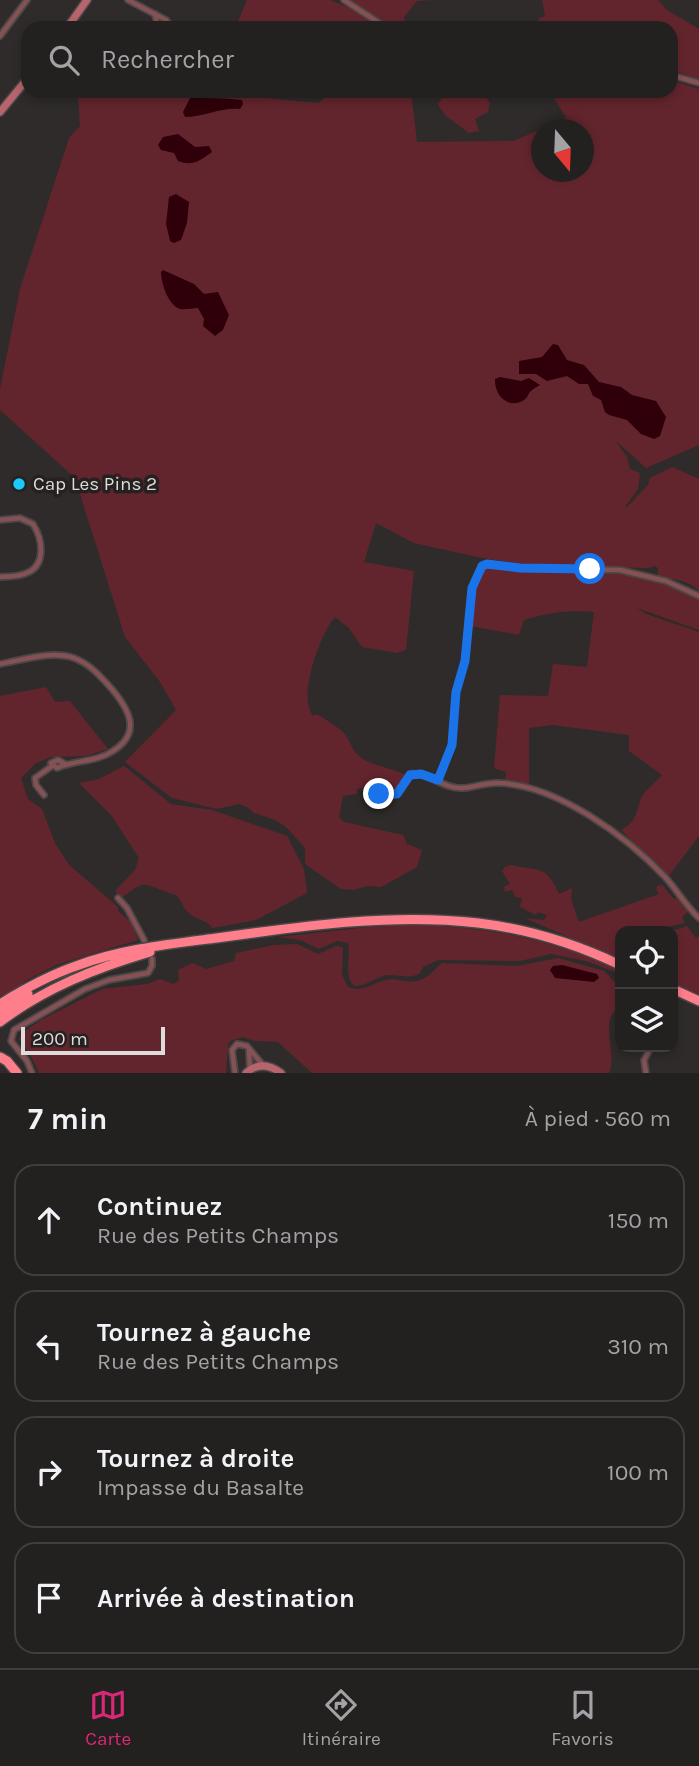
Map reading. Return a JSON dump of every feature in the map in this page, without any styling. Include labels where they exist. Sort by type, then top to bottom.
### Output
[{"type":"highway","points":[[0,1004],[78,965],[136,949],[309,927],[392,920],[435,920],[537,933],[615,963]]},
{"type":"highway","points":[[0,1022],[33,999],[83,974],[177,944]]},
{"type":"highway","points":[[0,1013],[55,979],[105,958]]},
{"type":"highway","points":[[678,992],[699,1002]]},
{"type":"highway","points":[[0,1057],[17,1073]]},
{"type":"street","points":[[0,36],[27,0]]},
{"type":"street","points":[[72,21],[87,0]]},
{"type":"street","points":[[128,0],[166,21]]},
{"type":"street","points":[[344,0],[376,21]]},
{"type":"street","points":[[154,13],[156,21]]},
{"type":"street","points":[[678,77],[699,83]]},
{"type":"street","points":[[0,112],[21,86]]},
{"type":"street","points":[[0,520],[20,518],[33,524],[41,558],[33,570],[0,577]]},
{"type":"street","points":[[438,780],[452,745],[456,692],[465,661],[472,588],[482,566],[487,564],[520,568],[620,570],[666,581],[699,596]]},
{"type":"street","points":[[0,664],[58,654],[83,662],[97,673],[128,711],[130,725],[126,737],[114,751],[65,764],[55,760],[51,763],[52,766],[37,775],[36,785],[44,795]]},
{"type":"street","points":[[367,792],[397,794],[410,775],[415,774],[460,789],[486,783],[502,783],[526,788],[579,807],[665,877],[699,918]]},
{"type":"street","points":[[118,898],[127,908],[144,940]]},
{"type":"street","points":[[32,1073],[27,1061],[11,1041],[14,1030],[85,989],[109,979],[148,973],[152,958]]},
{"type":"street","points":[[235,1073],[234,1047],[244,1044],[263,1065],[281,1073]]},
{"type":"street","points":[[248,1050],[248,1071],[263,1065]]},
{"type":"street","points":[[646,1073],[645,1060],[648,1053]]},
{"type":"shaded area","points":[[247,0],[330,0],[350,8],[351,0],[433,0],[417,1],[404,17],[405,21],[238,21]]},
{"type":"shaded area","points":[[542,0],[658,0],[667,10],[699,29],[699,79],[678,72],[678,21],[539,21],[539,18],[545,16]]},
{"type":"shaded area","points":[[678,82],[699,89],[699,445],[646,468],[615,440],[627,457],[630,469],[640,473],[638,489],[625,507],[648,485],[650,478],[672,467],[699,479],[699,591],[685,582],[658,576],[658,568],[655,566],[539,566],[482,558],[414,543],[376,523],[364,562],[414,571],[406,650],[397,653],[362,647],[349,628],[335,617],[323,637],[312,666],[309,707],[313,716],[317,714],[342,731],[359,756],[406,775],[398,789],[392,791],[365,788],[357,789],[357,794],[343,796],[339,817],[344,822],[403,835],[407,844],[422,850],[417,867],[381,887],[341,889],[305,864],[305,848],[286,827],[275,820],[254,813],[239,804],[217,809],[172,798],[125,762],[176,710],[160,682],[125,637],[75,478],[0,410],[0,389],[20,289],[69,138],[80,126],[78,98],[266,98],[318,103],[325,98],[412,98],[417,142],[514,141],[531,133],[531,182],[594,182],[594,119],[564,119],[566,118],[554,98],[678,98]]},
{"type":"shaded area","points":[[190,98],[242,100],[243,104],[240,109],[185,117],[183,112]]},
{"type":"shaded area","points":[[442,98],[486,98],[490,103],[488,112],[475,119],[479,131],[469,133],[446,116],[438,105]]},
{"type":"shaded area","points":[[178,134],[195,147],[209,146],[212,152],[193,163],[178,161],[174,153],[161,150],[158,145],[163,137]]},
{"type":"shaded area","points":[[176,194],[189,202],[187,223],[181,240],[174,243],[170,241],[166,224],[169,197]]},
{"type":"shaded area","points":[[163,270],[194,284],[204,294],[218,292],[229,315],[223,330],[215,336],[203,326],[204,319],[198,308],[180,309],[172,303],[162,282]]},
{"type":"shaded area","points":[[553,344],[558,345],[567,360],[584,365],[599,382],[621,387],[632,395],[656,401],[666,417],[660,436],[654,439],[641,434],[627,420],[609,415],[605,412],[601,400],[593,396],[588,384],[579,384],[567,376],[547,381],[536,374],[519,374],[519,361],[542,357]]},
{"type":"shaded area","points":[[500,377],[521,381],[529,378],[540,385],[518,403],[508,402],[503,399],[495,385],[495,379]]},
{"type":"shaded area","points":[[483,568],[618,571],[669,584],[699,597],[699,630],[637,608],[646,614],[699,632],[699,836],[667,878],[621,830],[633,820],[643,794],[662,775],[629,751],[629,735],[553,725],[529,728],[529,791],[519,785],[505,782],[506,772],[494,768],[500,695],[548,696],[553,664],[587,667],[594,612],[558,612],[524,620],[519,635],[470,626],[474,586]]},
{"type":"shaded area","points":[[46,687],[55,702],[70,701],[108,749],[86,756],[51,757],[36,763],[21,778],[28,799],[42,809],[55,843],[69,865],[118,907],[118,911],[131,922],[138,940],[56,965],[0,996],[0,696]]},
{"type":"shaded area","points":[[124,766],[171,804],[212,810],[287,836],[304,869],[307,893],[256,920],[213,928],[188,912],[176,895],[152,887],[139,886],[122,898],[115,891],[135,870],[139,858],[112,816],[79,783],[99,779]]},
{"type":"shaded area","points":[[511,865],[540,870],[550,877],[559,894],[572,888],[571,899],[579,922],[659,894],[656,888],[659,885],[674,899],[678,897],[688,912],[682,917],[685,923],[672,926],[615,926],[615,958],[525,918],[544,920],[547,915],[538,912],[536,915],[520,907],[522,898],[515,897],[512,890],[505,892],[504,887],[510,884],[502,871]]},
{"type":"shaded area","points":[[443,926],[495,932],[569,950],[615,967],[615,972],[586,961],[551,954],[520,961],[438,960],[423,967],[416,975],[387,975],[355,986],[348,972],[348,943],[337,941],[319,949],[300,940],[278,937],[369,927]]},
{"type":"shaded area","points":[[687,926],[696,938],[699,936],[699,997],[678,987],[678,929]]},
{"type":"shaded area","points":[[297,944],[318,954],[336,946],[343,947],[342,975],[348,987],[354,989],[390,979],[416,981],[426,977],[442,963],[518,966],[558,958],[604,971],[615,982],[615,1011],[609,1023],[609,1073],[312,1073],[278,1042],[254,1041],[243,1037],[230,1041],[228,1045],[226,1073],[39,1073],[19,1039],[22,1033],[41,1020],[102,989],[147,984],[160,979],[173,984],[179,981],[178,970],[192,963],[206,969],[234,961],[236,953],[274,945]]},
{"type":"shaded area","points":[[562,965],[597,974],[599,978],[594,982],[555,978],[550,970],[553,966]]},
{"type":"place","name":"Cap Les Pins 2","points":[[19,484]]},
{"type":"route","points":[[379,794],[397,794],[410,775],[421,774],[438,780],[452,745],[456,692],[465,661],[472,588],[482,566],[487,564],[520,568],[590,569]]}]
